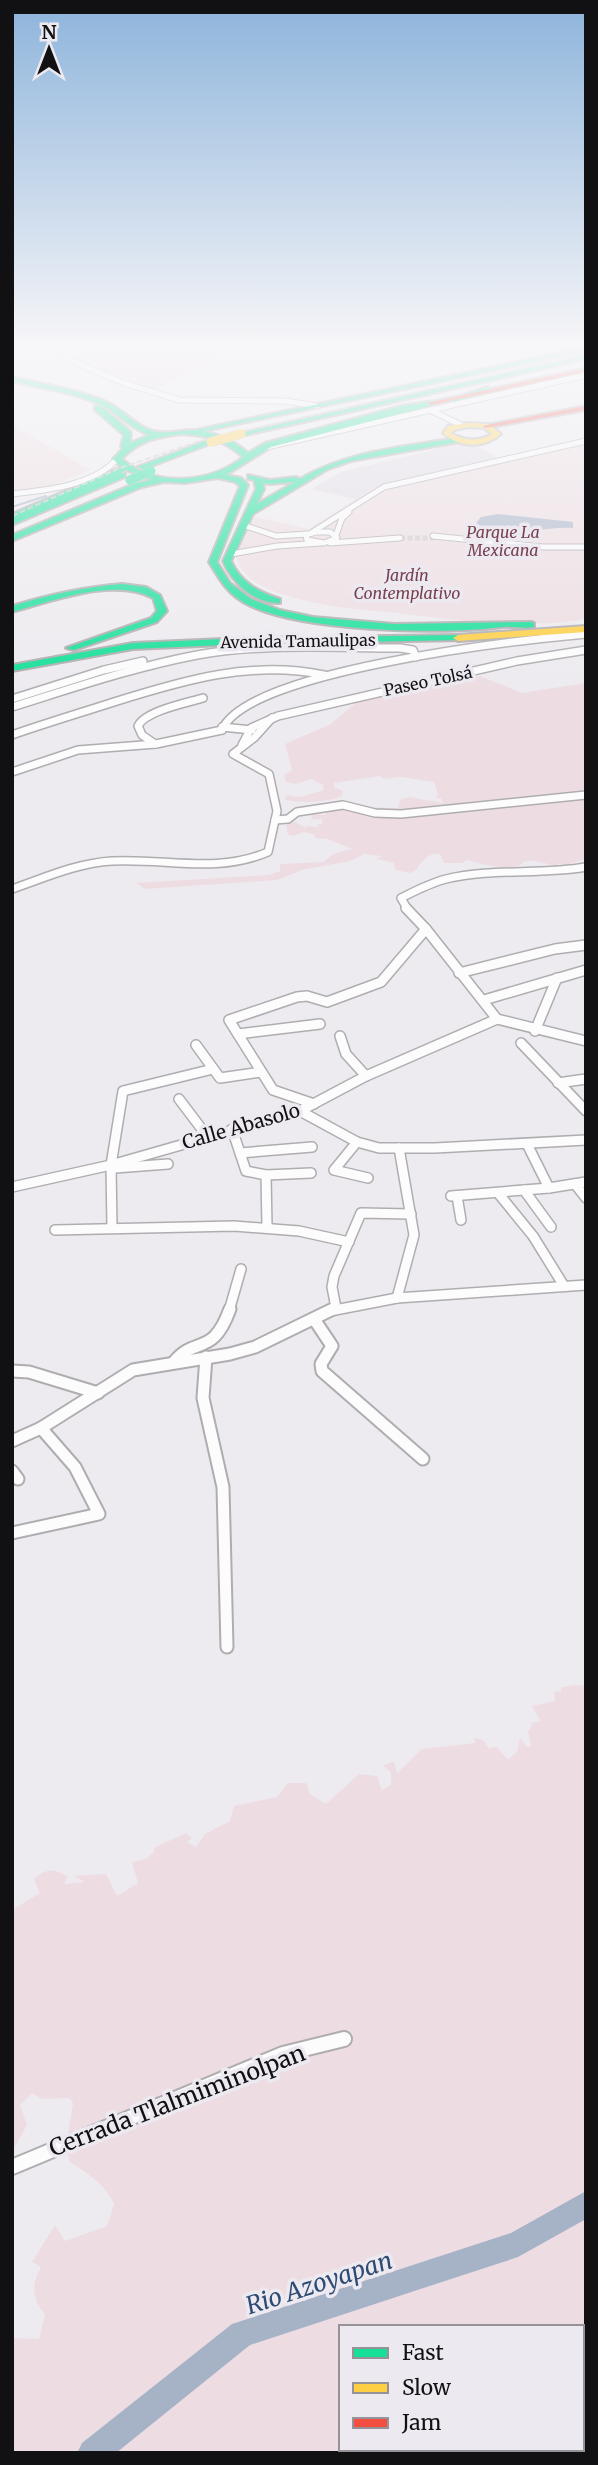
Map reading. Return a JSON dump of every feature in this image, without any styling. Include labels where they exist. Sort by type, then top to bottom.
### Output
[{"type":"main road","points":[[12,517],[115,460]]},
{"type":"main road","points":[[12,523],[116,460]]},
{"type":"main road","points":[[12,533],[117,460]]},
{"type":"main road","points":[[132,460],[136,473],[166,479]]},
{"type":"main road","points":[[216,475],[224,460]]},
{"type":"main road","points":[[236,460],[239,471],[258,480],[289,481],[335,460]]},
{"type":"main road","points":[[246,519],[325,467],[346,460]]},
{"type":"main road","points":[[12,538],[139,485],[166,479],[216,475],[238,480],[244,488],[213,562],[217,574]]},
{"type":"main road","points":[[237,580],[228,564],[260,489],[258,480]]},
{"type":"main road","points":[[223,536],[225,553],[231,554]]},
{"type":"main road","name":"Avenida Tamaulipas","points":[[217,574],[227,574],[267,598],[309,610],[429,623]]},
{"type":"main road","name":"Avenida Tamaulipas","points":[[217,574],[223,584],[255,604],[296,616],[362,625],[429,623],[522,626],[586,621]]},
{"type":"main road","points":[[12,609],[121,585],[142,587],[160,598],[163,606],[162,614],[154,620],[53,658],[12,667]]},
{"type":"main road","points":[[335,613],[373,620],[362,625]]},
{"type":"main road","name":"Avenida Tamaulipas","points":[[53,658],[169,644],[499,636],[586,629]]},
{"type":"street","points":[[12,494],[70,484],[113,466],[120,460]]},
{"type":"street","points":[[321,543],[307,540],[310,533],[380,488],[502,460]]},
{"type":"street","points":[[330,543],[336,540],[344,516],[385,489],[465,468]]},
{"type":"street","points":[[246,519],[266,540],[258,550]]},
{"type":"street","points":[[231,554],[400,537],[337,535],[325,531],[289,537],[261,533]]},
{"type":"street","points":[[434,537],[533,549],[586,548]]},
{"type":"street","points":[[222,729],[226,717],[271,692],[326,676],[476,645],[586,634]]},
{"type":"street","points":[[12,699],[114,667],[144,661],[262,649],[400,648],[413,650],[416,657]]},
{"type":"street","name":"Paseo Tolsá","points":[[246,732],[254,724],[272,718],[517,661],[586,650]]},
{"type":"street","points":[[12,707],[164,661]]},
{"type":"street","points":[[12,735],[179,682],[211,675],[245,669],[271,669],[326,676]]},
{"type":"street","points":[[156,744],[142,735],[138,726],[140,721],[149,715],[203,698]]},
{"type":"street","points":[[12,889],[101,862],[191,866],[268,852],[277,811],[269,774],[238,760],[233,754],[257,735],[272,718]]},
{"type":"street","points":[[12,772],[78,750],[156,744],[192,738],[222,729],[257,735]]},
{"type":"street","points":[[242,745],[246,732]]},
{"type":"street","points":[[277,811],[297,813],[343,805],[375,813],[401,814],[586,794]]},
{"type":"street","points":[[275,820],[288,819],[297,813]]},
{"type":"street","points":[[586,867],[552,873],[445,879],[401,898],[403,905],[426,929],[497,1019],[535,1031],[586,1041]]},
{"type":"street","points":[[314,1104],[273,1090],[229,1020],[297,997],[307,996],[327,1002],[381,982],[426,929]]},
{"type":"street","points":[[459,973],[555,948],[586,945]]},
{"type":"street","points":[[484,1000],[586,970]]},
{"type":"street","points":[[535,1031],[557,978]]},
{"type":"street","name":"Calle Abasolo","points":[[12,1187],[111,1166],[300,1111],[366,1076],[497,1019]]},
{"type":"street","points":[[238,1034],[320,1024]]},
{"type":"street","points":[[340,1036],[346,1054],[366,1076]]},
{"type":"street","points":[[521,1043],[586,1111]]},
{"type":"street","points":[[196,1045],[220,1078],[261,1072]]},
{"type":"street","points":[[112,1228],[111,1166],[123,1091],[213,1069]]},
{"type":"street","points":[[558,1083],[586,1079]]},
{"type":"street","points":[[178,1099],[207,1136]]},
{"type":"street","points":[[300,1111],[357,1142],[379,1148],[586,1140]]},
{"type":"street","points":[[232,1129],[246,1171],[266,1175],[311,1173]]},
{"type":"street","points":[[357,1142],[334,1170],[368,1178]]},
{"type":"street","points":[[527,1144],[549,1188]]},
{"type":"street","points":[[240,1153],[312,1147]]},
{"type":"street","points":[[397,1298],[414,1235],[399,1148]]},
{"type":"street","points":[[111,1166],[168,1164]]},
{"type":"street","points":[[266,1175],[267,1227]]},
{"type":"street","points":[[461,1220],[454,1196],[586,1182]]},
{"type":"street","points":[[575,1184],[586,1198]]},
{"type":"street","points":[[524,1190],[551,1227]]},
{"type":"street","points":[[498,1193],[533,1236],[564,1286]]},
{"type":"street","points":[[337,1308],[332,1287],[363,1212],[411,1214]]},
{"type":"street","points":[[55,1230],[267,1227],[349,1242]]},
{"type":"street","points":[[174,1362],[186,1349],[209,1344],[221,1333],[241,1269]]},
{"type":"street","points":[[12,1441],[41,1428],[133,1370],[255,1347],[337,1308],[397,1298],[586,1285]]},
{"type":"street","points":[[314,1319],[333,1346],[332,1352],[321,1364],[323,1371],[423,1459]]},
{"type":"street","points":[[206,1357],[204,1398],[223,1487],[227,1647]]},
{"type":"street","points":[[12,1371],[98,1392]]},
{"type":"street","points":[[12,1532],[99,1514],[75,1467],[41,1428]]},
{"type":"street","name":"Cerrada Tlalmiminolpan","points":[[12,2167],[283,2054],[345,2039]]},
{"type":"shaded area","points":[[391,460],[489,460],[393,482],[377,487],[356,499],[311,489],[341,472]]},
{"type":"green space","points":[[12,460],[73,460],[90,470],[50,487],[12,491]]},
{"type":"green space","name":"Parque La Mexicana","points":[[494,460],[586,460],[586,618],[556,623],[510,624],[345,608],[281,594],[255,582],[240,566],[238,544],[256,517],[309,529],[370,490]]},
{"type":"green space","points":[[480,676],[522,693],[586,683],[586,751],[582,752],[586,753],[586,859],[566,865],[559,863],[557,866],[528,861],[518,866],[506,867],[468,860],[462,863],[444,863],[440,854],[435,854],[425,858],[416,870],[410,873],[395,870],[394,863],[376,859],[382,856],[364,854],[350,861],[302,870],[277,880],[145,889],[136,883],[269,875],[280,871],[280,864],[323,862],[333,854],[352,849],[327,839],[316,838],[313,834],[303,832],[293,836],[288,834],[286,825],[293,821],[307,829],[306,826],[319,827],[317,824],[322,824],[322,819],[311,820],[312,816],[307,813],[324,815],[330,810],[349,806],[398,808],[400,800],[409,797],[443,803],[441,798],[436,798],[438,794],[434,782],[401,777],[383,779],[380,776],[334,783],[334,787],[343,791],[342,796],[328,800],[285,800],[286,795],[301,797],[324,790],[323,785],[311,779],[296,784],[286,782],[284,775],[292,770],[285,744],[331,724],[358,701]]},
{"type":"green space","points":[[586,1686],[586,2453],[420,2451],[584,2451],[584,2325],[339,2325],[339,2451],[384,2451],[382,2453],[12,2453],[12,2338],[39,2339],[45,2314],[37,2303],[34,2291],[41,2267],[32,2262],[55,2225],[65,2241],[107,2226],[114,2204],[100,2185],[70,2162],[66,2147],[73,2103],[69,2098],[42,2099],[32,2093],[20,2105],[27,2125],[12,2152],[12,1910],[40,1893],[34,1879],[51,1870],[68,1877],[64,1884],[85,1882],[74,1876],[106,1874],[117,1896],[138,1883],[132,1862],[146,1859],[154,1852],[154,1848],[186,1833],[192,1838],[187,1842],[196,1847],[205,1834],[230,1821],[234,1806],[277,1797],[288,1783],[306,1783],[310,1794],[326,1804],[359,1774],[377,1776],[382,1790],[391,1785],[391,1772],[383,1766],[394,1761],[397,1773],[422,1749],[475,1743],[474,1738],[483,1740],[489,1749],[496,1746],[508,1760],[517,1752],[520,1738],[526,1746],[531,1747],[528,1732],[533,1722],[541,1722],[532,1706],[555,1701],[554,1692],[561,1691],[562,1687]]},
{"type":"water","points":[[498,514],[573,522],[573,528],[510,532],[486,529],[476,523],[481,517]]},
{"type":"waterway","points":[[12,507],[46,496]]},
{"type":"waterway","name":"Rio Azoyapan","points":[[92,2453],[242,2334],[518,2244],[586,2204]]},
{"type":"tunnel","points":[[400,538],[434,538]]},
{"type":"railway","points":[[12,516],[144,460]]},
{"type":"traffic: fast","points":[[118,460],[139,474],[169,480],[215,476],[227,472],[245,460]]},
{"type":"traffic: fast","points":[[141,467],[161,460]]},
{"type":"traffic: fast","points":[[250,512],[325,467],[346,460]]},
{"type":"traffic: fast","points":[[12,517],[125,468]]},
{"type":"traffic: fast","points":[[130,480],[151,471]]},
{"type":"traffic: fast","points":[[12,523],[122,475]]},
{"type":"traffic: fast","points":[[220,476],[238,480],[244,485],[213,562],[227,585],[247,601],[277,612],[353,624],[494,627]]},
{"type":"traffic: fast","points":[[251,477],[270,482],[296,479]]},
{"type":"traffic: fast","points":[[12,538],[139,485],[166,479]]},
{"type":"traffic: fast","points":[[258,480],[260,489],[227,561],[235,576],[247,587],[277,601]]},
{"type":"traffic: fast","points":[[12,609],[97,589],[143,589],[157,597],[162,611],[154,620],[71,648]]},
{"type":"traffic: fast","points":[[484,624],[531,625]]},
{"type":"traffic: fast","points":[[12,668],[133,646],[246,641],[458,638]]},
{"type":"traffic: slow","points":[[458,638],[586,629]]},
{"type":"park label","name":"Jardín Contemplativo","points":[[407,584]]}]
